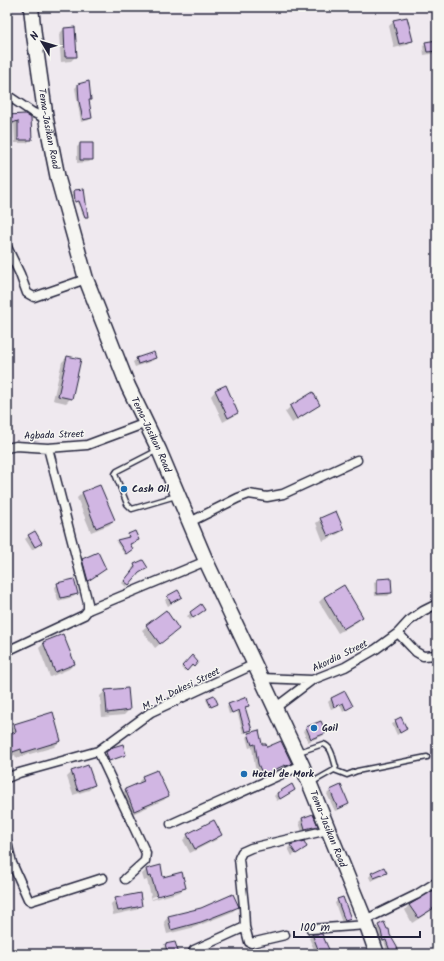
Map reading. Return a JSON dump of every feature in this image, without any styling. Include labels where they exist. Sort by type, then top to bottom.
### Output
[{"type":"highway","name":"Tema-Jasikan Road","points":[[31,7],[46,119],[58,178],[86,279],[128,386],[159,450],[206,561],[299,759],[366,923],[377,954]]},
{"type":"street","points":[[7,95],[27,109],[46,119]]},
{"type":"street","points":[[7,247],[28,293],[34,297],[86,279]]},
{"type":"street","name":"Agbada Street","points":[[7,448],[16,446],[48,448],[87,445],[146,423]]},
{"type":"street","points":[[48,448],[88,603],[88,610]]},
{"type":"street","points":[[190,522],[249,494],[266,497],[283,494],[357,460]]},
{"type":"street","points":[[7,651],[84,615],[88,610],[206,561]]},
{"type":"street","name":"Akordia Street","points":[[261,678],[312,680],[345,667],[376,649],[398,633],[409,621],[437,604]]},
{"type":"street","points":[[398,633],[416,652],[423,656],[437,655]]},
{"type":"street","name":"M. M. Dakesi Street","points":[[7,778],[19,773],[98,750],[151,712],[255,664]]},
{"type":"street","points":[[275,708],[312,680]]},
{"type":"street","points":[[98,750],[146,853],[145,861],[125,879]]},
{"type":"street","points":[[171,824],[299,759]]},
{"type":"street","points":[[286,935],[251,943],[249,942],[245,927],[239,858],[242,852],[251,848],[328,830]]},
{"type":"street","points":[[7,842],[9,864],[31,901],[103,878]]},
{"type":"street","points":[[311,928],[366,923],[437,882]]},
{"type":"street","points":[[192,954],[194,950],[245,927]]},
{"type":"lane","points":[[159,450],[117,471],[115,474],[127,504],[132,509],[178,496]]},
{"type":"lane","points":[[299,759],[323,744],[329,747],[336,767],[334,770],[309,784]]},
{"type":"lane","points":[[334,770],[347,775],[358,771],[427,757]]},
{"type":"building","points":[[407,17],[413,41],[399,44],[393,20]]},
{"type":"building","points":[[75,27],[77,57],[65,57],[64,28]]},
{"type":"building","points":[[437,40],[437,51],[427,52],[425,42]]},
{"type":"building","points":[[89,81],[91,100],[89,100],[92,118],[83,120],[79,101],[78,84]]},
{"type":"building","points":[[25,114],[31,118],[32,140],[18,140],[18,121],[7,125],[7,115]]},
{"type":"building","points":[[80,143],[93,143],[93,160],[80,160]]},
{"type":"building","points":[[84,189],[88,217],[85,217],[79,201],[75,202],[74,190]]},
{"type":"building","points":[[154,352],[156,358],[138,364],[136,358]]},
{"type":"building","points":[[67,356],[81,359],[72,399],[58,396]]},
{"type":"building","points":[[226,385],[238,413],[228,418],[215,390]]},
{"type":"building","points":[[313,392],[320,405],[297,419],[290,406]]},
{"type":"building","points":[[100,485],[115,520],[96,528],[82,492]]},
{"type":"building","points":[[336,511],[344,530],[328,536],[320,518]]},
{"type":"building","points":[[35,531],[42,543],[35,547],[28,535]]},
{"type":"building","points":[[135,531],[139,540],[130,544],[133,549],[126,554],[117,540],[129,537],[128,534]]},
{"type":"building","points":[[98,552],[106,569],[88,581],[82,559]]},
{"type":"building","points":[[143,560],[148,568],[139,573],[129,585],[124,581],[135,567],[134,564]]},
{"type":"building","points":[[391,578],[392,593],[377,594],[377,579]]},
{"type":"building","points":[[74,579],[78,594],[61,598],[57,583]]},
{"type":"building","points":[[344,585],[363,617],[343,629],[324,597]]},
{"type":"building","points":[[178,590],[182,597],[171,603],[167,596]]},
{"type":"building","points":[[201,604],[205,610],[193,618],[190,612]]},
{"type":"building","points":[[166,610],[179,629],[160,644],[146,625]]},
{"type":"building","points":[[63,634],[75,664],[55,672],[43,642]]},
{"type":"building","points":[[192,655],[198,662],[194,667],[192,665],[187,671],[182,666]]},
{"type":"building","points":[[128,688],[130,710],[107,713],[105,690]]},
{"type":"building","points":[[345,691],[353,706],[346,710],[343,703],[334,707],[331,698]]},
{"type":"building","points":[[214,695],[218,704],[211,707],[207,698]]},
{"type":"building","points":[[247,697],[249,706],[245,707],[252,730],[245,732],[239,710],[232,713],[228,704]]},
{"type":"building","points":[[53,712],[61,741],[22,753],[21,749],[7,754],[7,735],[16,732],[14,724]]},
{"type":"building","points":[[401,717],[407,729],[400,733],[395,720]]},
{"type":"building","points":[[321,721],[326,733],[311,739],[306,727]]},
{"type":"building","points":[[259,730],[262,744],[266,744],[267,747],[281,741],[292,764],[285,765],[263,775],[258,764],[255,744],[252,745],[248,733]]},
{"type":"building","points":[[123,744],[126,755],[109,761],[106,752],[113,747]]},
{"type":"building","points":[[88,765],[95,785],[78,791],[71,771]]},
{"type":"building","points":[[157,770],[169,796],[134,811],[125,789],[144,781],[142,776]]},
{"type":"building","points":[[292,784],[295,790],[280,799],[277,793]]},
{"type":"building","points":[[341,785],[349,804],[338,809],[330,790]]},
{"type":"building","points":[[313,814],[318,826],[305,829],[302,818]]},
{"type":"building","points":[[214,820],[222,835],[195,849],[187,834]]},
{"type":"building","points":[[304,841],[307,847],[296,854],[290,845]]},
{"type":"building","points":[[161,865],[163,877],[182,872],[186,888],[157,896],[151,876],[148,877],[146,869]]},
{"type":"building","points":[[384,867],[387,873],[374,878],[371,873]]},
{"type":"building","points":[[437,888],[437,906],[418,918],[409,905]]},
{"type":"building","points":[[140,893],[142,906],[118,911],[115,898]]},
{"type":"building","points":[[233,894],[239,907],[201,922],[171,930],[168,916],[201,908]]},
{"type":"building","points":[[343,897],[351,919],[345,921],[337,899]]},
{"type":"building","points":[[384,922],[387,929],[389,929],[390,935],[399,954],[391,954],[386,940],[383,941],[378,925]]},
{"type":"building","points":[[312,934],[322,934],[331,954],[320,954]]},
{"type":"building","points":[[175,942],[179,954],[168,954],[165,944]]},
{"type":"place","name":"Cash Oil","points":[[124,489]]},
{"type":"place","name":"Goil","points":[[314,728]]},
{"type":"place","name":"Hotel de Mork","points":[[244,774]]}]
